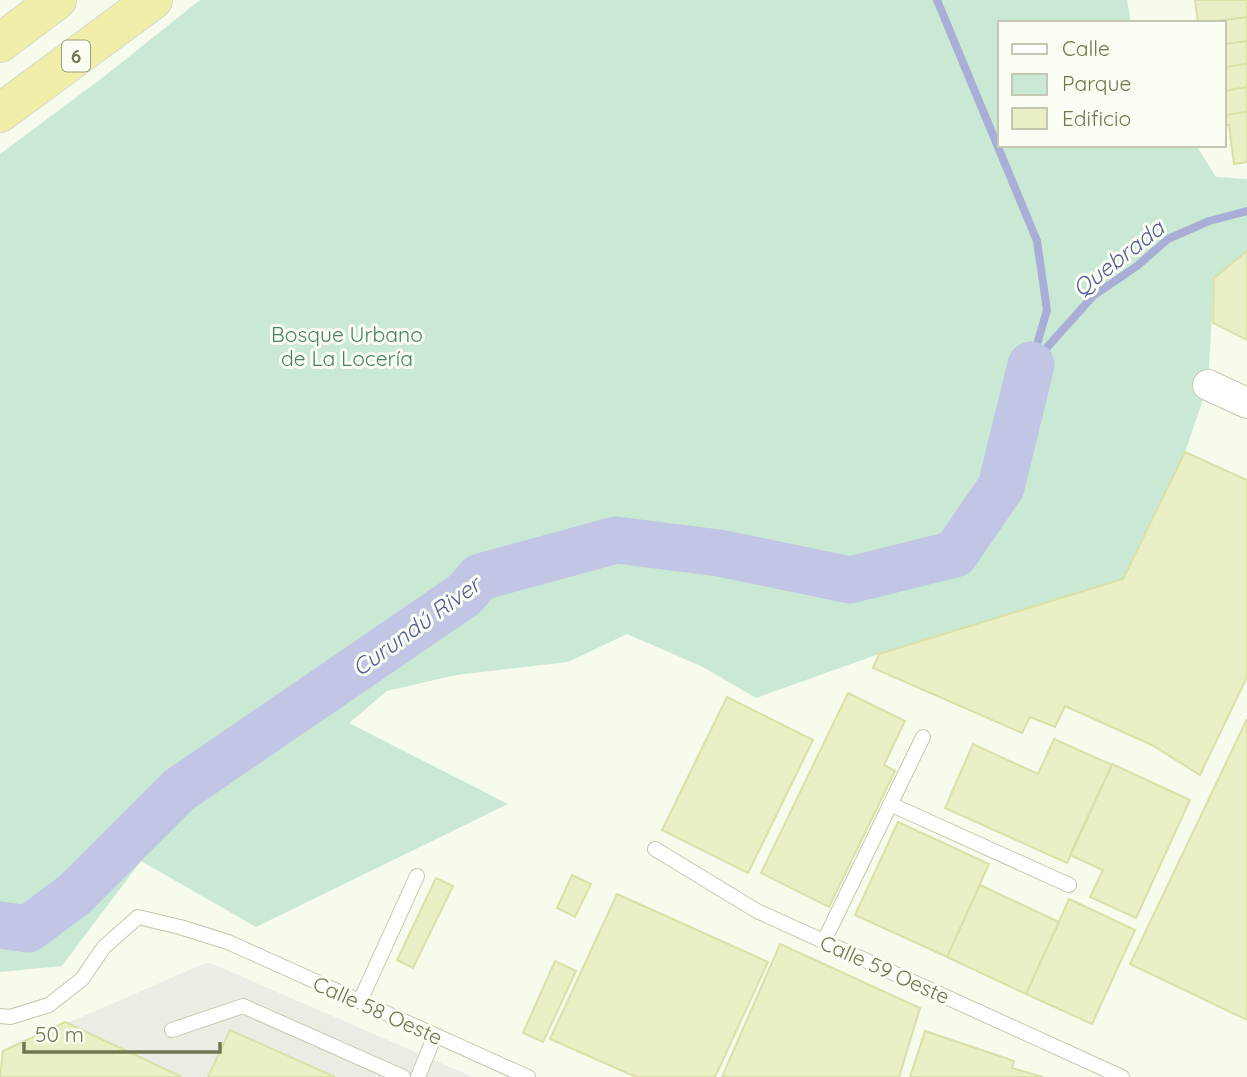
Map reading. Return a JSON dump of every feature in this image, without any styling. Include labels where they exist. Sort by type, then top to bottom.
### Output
[{"type":"highway","points":[[0,43],[57,0]]},
{"type":"highway","name":"6","points":[[0,113],[153,0]]},
{"type":"street","points":[[1208,385],[1247,403]]},
{"type":"lane","points":[[824,941],[923,737]]},
{"type":"lane","points":[[890,804],[1069,885]]},
{"type":"lane","name":"Calle 59 Oeste","points":[[655,849],[757,911],[1122,1077]]},
{"type":"lane","points":[[360,1001],[417,876]]},
{"type":"lane","name":"Calle 58 Oeste","points":[[0,1017],[10,1017],[49,1005],[82,979],[104,947],[138,917],[228,942],[528,1077]]},
{"type":"lane","points":[[172,1030],[243,1006],[403,1077]]},
{"type":"lane","points":[[418,1077],[435,1035]]},
{"type":"shaded area","points":[[208,962],[473,1077],[0,1077],[3,1051]]},
{"type":"green space","name":"Bosque Urbano de La Locería","points":[[200,0],[1127,0],[1131,21],[998,21],[998,147],[1197,147],[1216,177],[1247,179],[1247,251],[1214,278],[1208,385],[1185,452],[1123,579],[879,654],[756,698],[703,667],[627,634],[568,662],[456,675],[387,691],[349,723],[508,804],[256,927],[141,861],[62,966],[0,972],[0,154],[101,79]]},
{"type":"building","points":[[1195,0],[1247,0],[1247,17],[1198,21]]},
{"type":"building","points":[[1247,17],[1247,41],[1226,44],[1226,21],[1216,21]]},
{"type":"building","points":[[1247,41],[1247,64],[1226,67],[1226,44]]},
{"type":"building","points":[[1247,64],[1247,87],[1226,91],[1226,67]]},
{"type":"building","points":[[1247,87],[1247,112],[1226,115],[1226,91]]},
{"type":"building","points":[[1247,112],[1247,162],[1234,164],[1226,115]]},
{"type":"building","points":[[1247,251],[1247,340],[1213,323],[1214,278]]},
{"type":"building","points":[[1185,452],[1247,480],[1247,677],[1200,775],[1152,745],[1065,706],[1055,727],[1030,717],[1022,733],[873,668],[879,654],[1123,579]]},
{"type":"building","points":[[848,693],[905,721],[884,765],[895,771],[829,907],[761,873]]},
{"type":"building","points":[[727,697],[813,740],[748,873],[662,830]]},
{"type":"building","points":[[1247,719],[1247,1020],[1130,964]]},
{"type":"building","points":[[1054,739],[1112,765],[1067,863],[945,808],[973,744],[1038,774]]},
{"type":"building","points":[[1112,764],[1190,800],[1136,918],[1090,897],[1103,870],[1070,855]]},
{"type":"building","points":[[898,822],[989,864],[947,957],[855,915]]},
{"type":"building","points":[[572,875],[591,884],[575,917],[557,908]]},
{"type":"building","points":[[436,878],[453,886],[413,968],[397,960]]},
{"type":"building","points":[[980,885],[1059,922],[1026,994],[947,957]]},
{"type":"building","points":[[617,894],[768,962],[715,1077],[636,1077],[550,1039]]},
{"type":"building","points":[[1069,899],[1135,930],[1092,1024],[1026,994]]},
{"type":"building","points":[[780,944],[920,1008],[899,1077],[722,1077]]},
{"type":"building","points":[[555,961],[576,971],[543,1042],[523,1033]]},
{"type":"building","points":[[65,1022],[182,1077],[0,1077],[3,1051]]},
{"type":"building","points":[[230,1030],[335,1077],[208,1077]]},
{"type":"building","points":[[925,1031],[1014,1061],[1012,1068],[1043,1077],[910,1077]]},
{"type":"waterway","points":[[937,0],[1037,241],[1047,310],[1031,365]]},
{"type":"waterway","name":"Quebrada","points":[[1034,362],[1093,296],[1137,266],[1168,239],[1209,221],[1247,211]]},
{"type":"waterway","name":"Curundú River","points":[[0,925],[28,929],[75,894],[179,790],[464,595],[480,577],[616,540],[719,553],[850,580],[955,554],[1001,487],[1031,365]]}]
